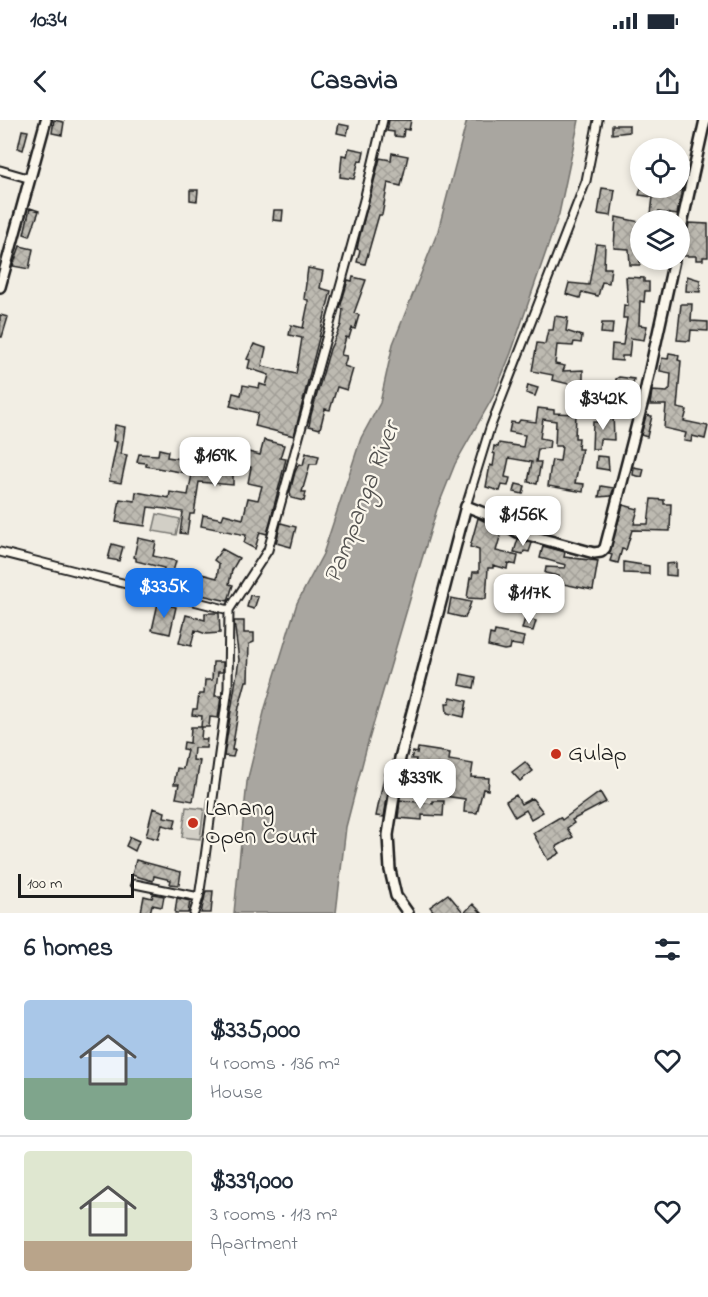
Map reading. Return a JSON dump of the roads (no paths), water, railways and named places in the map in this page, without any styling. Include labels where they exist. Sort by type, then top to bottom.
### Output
[{"type":"street","points":[[0,287],[45,120]]},
{"type":"street","points":[[194,913],[199,897],[228,688],[229,610],[268,550],[361,211],[382,120]]},
{"type":"street","points":[[408,913],[396,896],[390,870],[388,836],[400,758],[466,506],[490,428],[586,182],[598,120]]},
{"type":"street","points":[[685,210],[705,120]]},
{"type":"street","points":[[0,170],[31,178]]},
{"type":"street","points":[[466,506],[494,517],[517,532],[594,553],[602,552],[605,548],[644,397],[672,270]]},
{"type":"street","points":[[0,552],[229,610]]},
{"type":"street","points":[[135,884],[199,897]]},
{"type":"water","name":"Pampanga River","points":[[467,120],[579,120],[559,214],[511,353],[493,397],[455,464],[437,509],[367,746],[346,827],[336,913],[234,913],[247,782],[265,708],[297,603],[323,554],[361,438],[380,403],[393,344],[438,231]]},
{"type":"place","name":"Gulap","points":[[556,754]]},
{"type":"place","name":"Lanang Open Court","points":[[193,823]]}]
